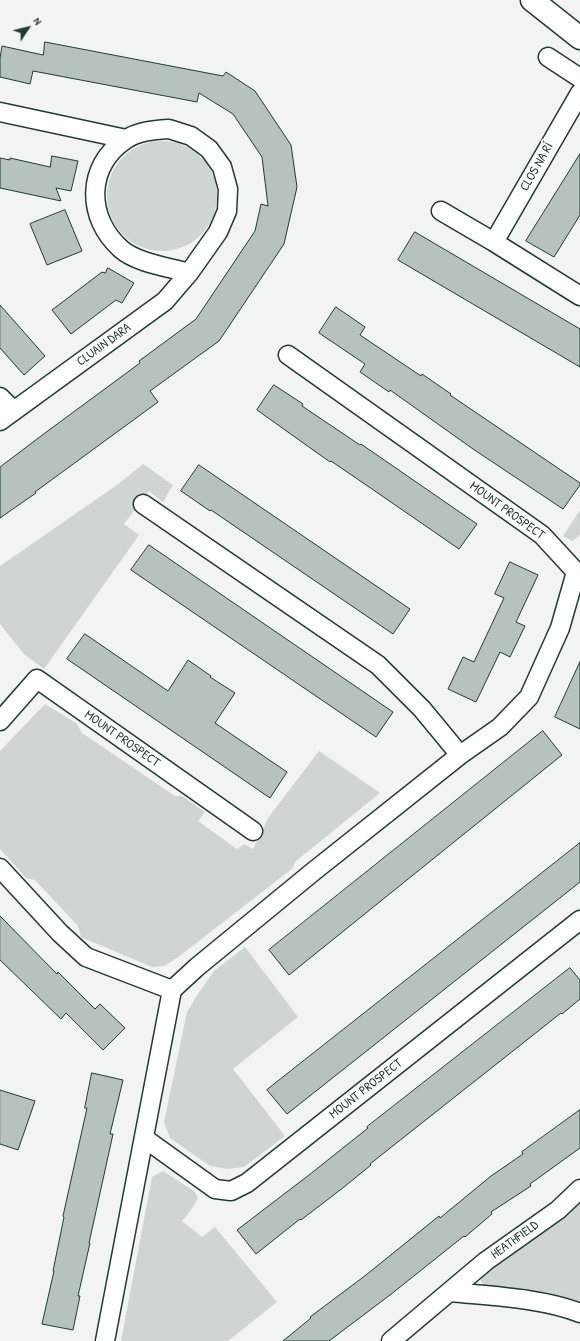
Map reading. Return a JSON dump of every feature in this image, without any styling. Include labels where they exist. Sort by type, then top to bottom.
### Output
[{"type":"street","points":[[532,0],[580,38]]},
{"type":"street","points":[[548,57],[580,78]]},
{"type":"street","name":"CLOS NA RÍ","points":[[494,242],[580,92]]},
{"type":"street","points":[[0,112],[126,139]]},
{"type":"street","name":"CLUAIN DARA","points":[[0,397],[7,416],[165,301],[189,273],[218,232],[227,211],[228,189],[222,167],[209,149],[191,136],[169,129],[146,130],[126,139],[110,153],[99,172],[94,193],[97,215],[107,234],[122,250],[141,260],[189,273]]},
{"type":"street","points":[[441,211],[494,242],[580,296]]},
{"type":"street","name":"MOUNT PROSPECT","points":[[172,990],[197,967],[314,871],[460,755],[500,727],[529,697],[560,628],[576,572],[542,534],[288,355]]},
{"type":"street","points":[[143,504],[378,665],[422,709],[460,755]]},
{"type":"street","name":"MOUNT PROSPECT","points":[[0,721],[37,679],[253,831]]},
{"type":"street","points":[[0,868],[60,933],[86,957],[172,990],[105,1341]]},
{"type":"street","name":"MOUNT PROSPECT","points":[[144,1138],[215,1189],[230,1191],[247,1183],[580,920]]},
{"type":"street","name":"HEATHFIELD","points":[[391,1341],[486,1261],[558,1210],[580,1189]]},
{"type":"street","points":[[450,1292],[536,1302],[571,1309],[580,1313]]},
{"type":"shaded area","points":[[162,141],[183,145],[193,150],[201,157],[208,165],[213,175],[217,196],[213,217],[208,227],[201,235],[193,242],[183,247],[162,251],[141,247],[131,242],[123,235],[116,227],[111,217],[107,196],[111,175],[116,165],[123,157],[131,150],[141,145]]},
{"type":"shaded area","points":[[143,464],[173,485],[163,502],[149,491],[124,524],[139,535],[44,669],[24,654],[0,624],[0,566],[117,485]]},
{"type":"shaded area","points":[[580,510],[580,534],[572,541],[563,536]]},
{"type":"shaded area","points":[[45,704],[76,723],[82,733],[175,796],[182,796],[205,812],[198,821],[237,849],[244,844],[253,849],[268,818],[319,751],[380,793],[295,862],[293,868],[177,958],[164,966],[152,967],[81,937],[78,926],[35,880],[26,878],[0,849],[0,751]]},
{"type":"shaded area","points":[[245,947],[298,1017],[233,1069],[285,1136],[244,1167],[227,1169],[210,1166],[170,1138],[164,1122],[187,1012],[214,971]]},
{"type":"shaded area","points":[[163,1171],[194,1191],[198,1198],[182,1221],[202,1237],[215,1227],[277,1302],[228,1341],[121,1341],[152,1177]]},
{"type":"shaded area","points":[[580,1203],[580,1302],[548,1293],[485,1288],[480,1279],[499,1262],[568,1214]]},
{"type":"building","points":[[45,42],[223,76],[226,72],[255,91],[291,145],[297,187],[284,244],[219,341],[150,391],[158,402],[0,518],[0,467],[140,363],[139,361],[196,319],[255,231],[261,204],[268,206],[262,157],[233,114],[199,93],[197,102],[33,71],[30,84],[0,77],[0,58],[2,46],[43,55]]},
{"type":"building","points":[[580,154],[580,215],[554,257],[526,241]]},
{"type":"building","points":[[52,156],[78,161],[71,191],[56,188],[61,201],[0,188],[0,158],[10,160],[10,158],[50,167]]},
{"type":"building","points":[[65,210],[82,251],[47,265],[30,224]]},
{"type":"building","points":[[415,232],[580,329],[580,367],[398,260]]},
{"type":"building","points":[[108,268],[134,283],[122,303],[116,300],[71,334],[52,310],[102,272],[105,273]]},
{"type":"building","points":[[0,305],[45,356],[24,375],[0,348]]},
{"type":"building","points":[[336,307],[365,327],[360,335],[421,376],[422,374],[451,394],[450,395],[580,483],[563,509],[473,449],[390,390],[389,392],[360,372],[365,364],[319,333]]},
{"type":"building","points":[[274,385],[303,404],[302,406],[360,445],[361,444],[477,524],[459,549],[331,461],[330,462],[257,410]]},
{"type":"building","points":[[199,465],[410,609],[393,634],[181,491]]},
{"type":"building","points":[[149,545],[393,712],[376,737],[131,570]]},
{"type":"building","points":[[510,562],[538,575],[516,622],[525,626],[510,657],[500,652],[476,702],[448,689],[463,657],[474,662],[504,598],[495,594]]},
{"type":"building","points":[[85,634],[168,691],[188,660],[211,676],[210,677],[235,693],[215,723],[287,772],[270,798],[67,659]]},
{"type":"building","points":[[580,662],[580,729],[555,717]]},
{"type":"building","points":[[543,731],[562,755],[289,975],[269,950]]},
{"type":"building","points":[[580,843],[580,882],[287,1114],[267,1090]]},
{"type":"building","points":[[0,916],[57,974],[58,972],[95,1009],[100,1004],[125,1028],[103,1050],[66,1013],[61,1019],[0,960]]},
{"type":"building","points":[[570,968],[580,980],[580,999],[370,1164],[371,1165],[344,1187],[256,1254],[237,1230],[309,1175],[368,1128],[367,1127]]},
{"type":"building","points":[[92,1073],[123,1080],[110,1134],[113,1134],[78,1296],[80,1296],[73,1330],[42,1324],[54,1271],[63,1216],[87,1108],[85,1108]]},
{"type":"building","points":[[0,1090],[35,1101],[18,1150],[0,1144]]},
{"type":"building","points":[[580,1110],[580,1148],[530,1184],[531,1186],[491,1212],[492,1214],[465,1237],[464,1236],[329,1341],[283,1341],[311,1318],[310,1317],[366,1275],[439,1216],[440,1218],[491,1176],[523,1154],[522,1152]]}]
